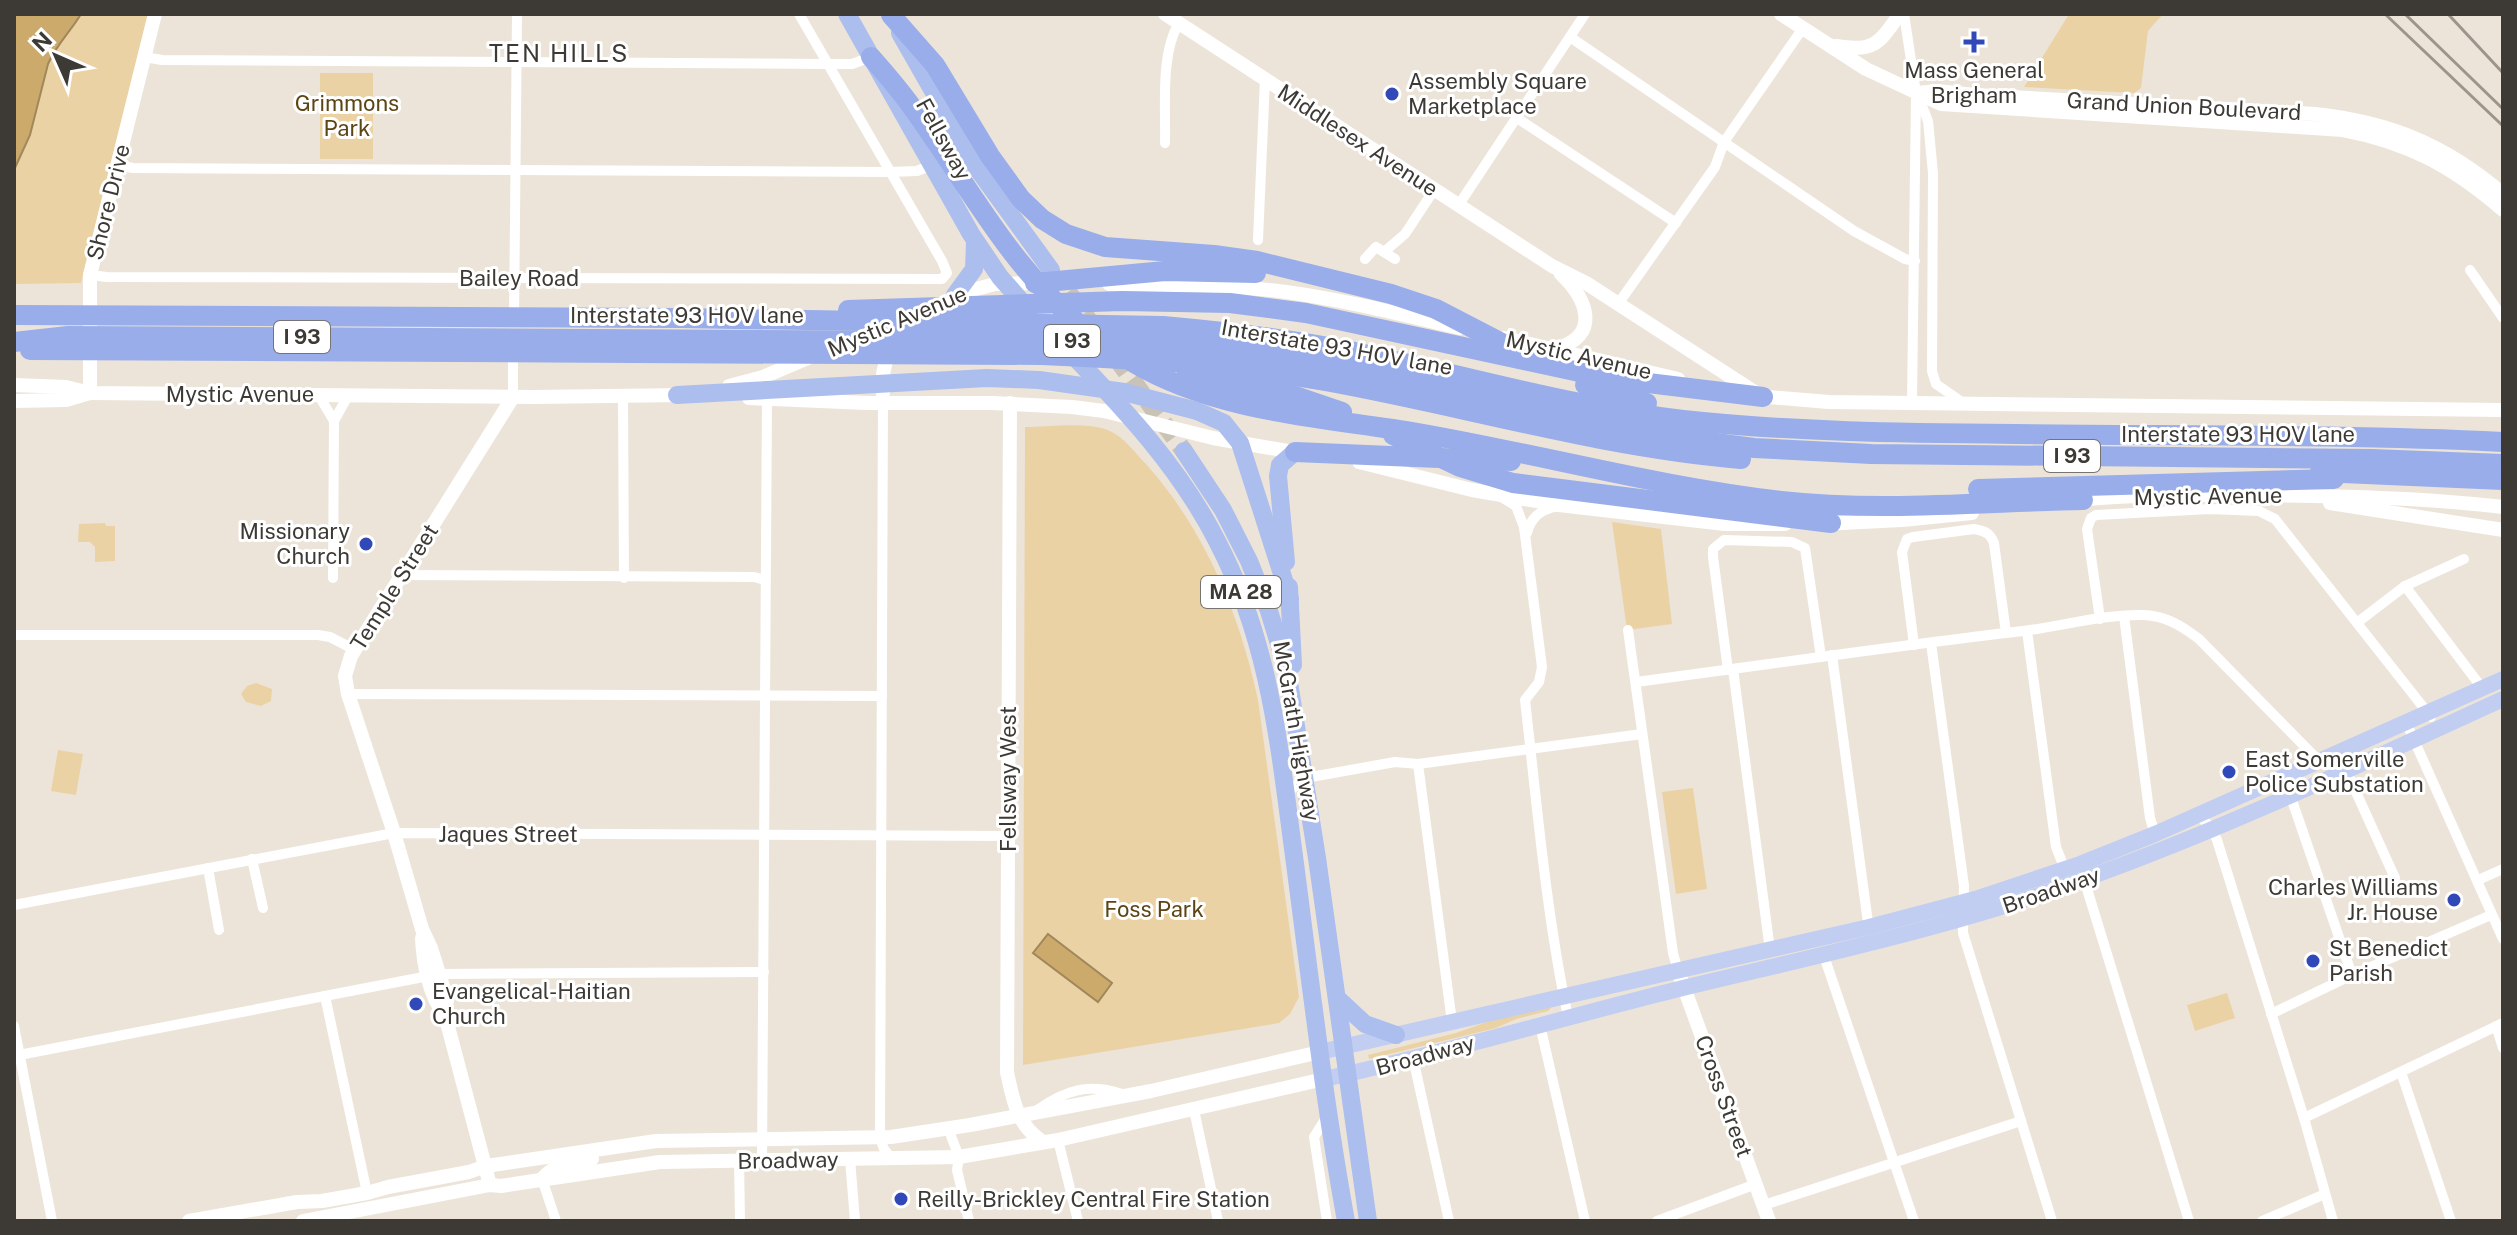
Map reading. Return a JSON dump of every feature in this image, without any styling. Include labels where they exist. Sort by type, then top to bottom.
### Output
[{"type":"highway","name":"Fellsway","points":[[847,14],[974,239],[1005,283]]},
{"type":"highway","name":"Fellsway","points":[[891,15],[967,151],[1043,276]]},
{"type":"highway","points":[[891,15],[935,65],[1010,186],[1031,210],[1054,227],[1078,240],[1105,247],[1257,261],[1436,309],[1570,378],[1605,392],[1644,424]]},
{"type":"highway","points":[[871,57],[914,109],[995,231],[1043,276],[1091,335],[1139,366],[1192,390],[1268,410],[1420,434],[1743,496],[1814,504],[2087,509]]},
{"type":"highway","points":[[955,295],[974,269],[974,239]]},
{"type":"highway","points":[[1043,276],[1208,270],[1291,276],[1363,287]]},
{"type":"highway","name":"McGrath Highway","points":[[1005,283],[1173,468],[1222,550],[1243,596],[1269,683],[1346,1221]]},
{"type":"highway","points":[[1192,390],[1180,374],[1177,339],[1186,305],[1193,294],[1204,286]]},
{"type":"highway","points":[[778,320],[859,308],[1205,301],[1306,313],[1627,382],[1763,397]]},
{"type":"highway","name":"I 93","points":[[14,315],[68,315],[110,334],[494,336],[778,320],[1096,324],[1202,330],[1361,354],[1644,424],[1714,457],[1831,466],[2309,472],[2503,480]]},
{"type":"highway","name":"I 93","points":[[14,350],[110,334],[494,336],[1092,357],[1172,361],[1290,375],[1644,424],[1720,423],[1877,433],[2503,442]]},
{"type":"highway","name":"Interstate 93 HOV lane","points":[[494,336],[1172,345],[1251,353],[1330,366],[1644,424],[1754,448],[1831,453],[2410,459],[2503,464]]},
{"type":"highway","name":"I 93","points":[[14,342],[68,343]]},
{"type":"highway","points":[[1092,357],[1292,395],[1344,413],[1478,473],[1556,497],[1831,523]]},
{"type":"highway","points":[[677,395],[883,393],[1016,379],[1103,388],[1149,397],[1212,416],[1229,428],[1240,443],[1290,599]]},
{"type":"highway","name":"McGrath Highway","points":[[1184,451],[1223,510],[1254,573],[1280,644],[1293,700],[1305,778],[1368,1221]]},
{"type":"highway","points":[[1293,700],[1290,599],[1278,476],[1284,460],[1295,452],[1580,465]]},
{"type":"highway","points":[[1655,479],[1813,490],[1895,492],[2441,476]]},
{"type":"highway","points":[[1337,998],[1365,1024],[1396,1035]]},
{"type":"main road","name":"Shore Drive","points":[[90,393],[90,275],[155,14]]},
{"type":"main road","name":"Middlesex Avenue","points":[[1165,14],[1458,206],[1552,266],[1586,283],[1763,397]]},
{"type":"main road","name":"Grand Union Boulevard","points":[[1781,14],[1880,76],[1916,93],[1937,91],[2315,114],[2381,125],[2416,137],[2503,210]]},
{"type":"main road","points":[[1828,45],[1869,48],[1878,43],[1902,14]]},
{"type":"main road","name":"Grand Union Boulevard","points":[[2443,158],[2474,171],[2503,194]]},
{"type":"main road","name":"Middlesex Avenue","points":[[1552,266],[1577,291],[1586,311],[1586,320],[1577,338],[1555,350]]},
{"type":"main road","name":"Mystic Avenue","points":[[677,395],[753,380],[955,295],[980,287],[1043,276],[1254,288],[1314,296],[1763,397],[1829,402],[2503,410]]},
{"type":"main road","points":[[883,393],[885,362],[891,343],[915,311]]},
{"type":"main road","name":"Mystic Avenue","points":[[14,385],[57,386],[90,393],[513,397],[677,395],[767,399],[883,393],[1088,408],[1213,438],[1369,464],[1499,495],[1556,497]]},
{"type":"main road","name":"Mystic Avenue","points":[[14,401],[66,400],[90,393]]},
{"type":"main road","name":"Temple Street","points":[[490,1185],[445,1015],[437,1005],[434,974],[422,951],[422,929],[348,694],[346,670],[355,650],[513,397]]},
{"type":"main road","name":"Fellsway West","points":[[1010,403],[1007,1072],[1017,1115]]},
{"type":"main road","name":"Mystic Avenue","points":[[1831,523],[2087,509],[2166,495],[2438,499],[2503,507]]},
{"type":"main road","points":[[2292,496],[2503,530]]},
{"type":"main road","name":"Broadway","points":[[2074,874],[2155,834],[2503,679]]},
{"type":"main road","name":"Broadway","points":[[189,1221],[367,1193],[486,1166],[618,1146],[682,1140],[880,1138],[948,1128],[1198,1081],[1770,950],[1870,935],[1964,910],[2212,829],[2503,699]]},
{"type":"main road","name":"Broadway","points":[[309,1221],[490,1185],[501,1186],[660,1162],[959,1157],[1050,1141],[1349,1074],[1568,1017],[1824,956],[1870,935]]},
{"type":"main road","name":"Cross Street","points":[[1678,971],[1769,1221]]},
{"type":"main road","points":[[1017,1115],[1029,1132],[1050,1141]]},
{"type":"main road","points":[[810,1138],[810,1159]]},
{"type":"main road","points":[[542,1179],[555,1167],[595,1158],[618,1146]]},
{"type":"main road","points":[[308,1201],[309,1221]]},
{"type":"street","points":[[513,397],[517,14]]},
{"type":"street","points":[[799,14],[890,172]]},
{"type":"street","points":[[1458,206],[1585,14]]},
{"type":"street","points":[[1902,14],[1916,93],[1912,403]]},
{"type":"street","points":[[1165,143],[1168,51],[1179,23]]},
{"type":"street","points":[[1618,304],[1715,167],[1724,142],[1803,28]]},
{"type":"street","points":[[1570,37],[1854,231],[1905,259],[1915,261]]},
{"type":"street","points":[[144,57],[162,60],[828,64],[857,63],[871,57]]},
{"type":"street","points":[[1258,240],[1265,79]]},
{"type":"street","points":[[1916,93],[1928,121],[1932,156],[1932,371],[1936,384],[1942,390],[1967,404]]},
{"type":"street","points":[[1517,118],[1676,223]]},
{"type":"street","points":[[117,165],[148,168],[890,172],[913,171],[932,165]]},
{"type":"street","name":"Bailey Road","points":[[90,275],[935,280],[946,275],[942,261],[890,172]]},
{"type":"street","points":[[1384,252],[1405,234],[1434,190]]},
{"type":"street","points":[[1365,259],[1376,247],[1395,259]]},
{"type":"street","points":[[2470,270],[2503,318]]},
{"type":"street","points":[[883,393],[880,1138],[892,1159]]},
{"type":"street","points":[[318,394],[334,421]]},
{"type":"street","points":[[333,578],[334,421],[349,394]]},
{"type":"street","points":[[623,397],[624,578]]},
{"type":"street","points":[[762,1161],[767,399]]},
{"type":"street","points":[[1499,495],[1516,506],[1526,538],[1542,675],[1525,700],[1568,1017]]},
{"type":"street","points":[[1526,538],[1528,527],[1556,497]]},
{"type":"street","points":[[2087,509],[2096,515],[2210,509],[2265,512],[2275,519],[2358,622],[2439,728]]},
{"type":"street","points":[[2087,509],[2100,619]]},
{"type":"street","points":[[1914,645],[1903,544],[1913,537],[1974,529],[1991,535],[1994,543],[2006,633]]},
{"type":"street","points":[[1770,950],[1713,549],[1724,540],[1792,542],[1805,548],[1826,656],[1870,935]]},
{"type":"street","points":[[2358,622],[2405,586],[2464,559]]},
{"type":"street","points":[[401,575],[754,577],[765,580]]},
{"type":"street","points":[[2405,586],[2482,688]]},
{"type":"street","points":[[2124,616],[2150,818],[2155,834]]},
{"type":"street","points":[[1636,682],[2124,616],[2166,618],[2191,633],[2319,761],[2346,770],[2395,878]]},
{"type":"street","points":[[1628,630],[1678,971]]},
{"type":"street","points":[[2027,631],[2056,847],[2074,874],[2189,1221]]},
{"type":"street","points":[[14,635],[318,635],[330,637],[355,650]]},
{"type":"street","points":[[1931,643],[1964,886],[1963,933],[2052,1221]]},
{"type":"street","points":[[348,694],[882,696]]},
{"type":"street","points":[[2406,722],[2503,939]]},
{"type":"street","points":[[1286,794],[1305,778],[1395,762],[1418,764],[1642,734]]},
{"type":"street","points":[[1418,764],[1452,1022]]},
{"type":"street","points":[[2284,777],[2352,975]]},
{"type":"street","points":[[2199,815],[2212,829],[2304,1118],[2333,1221]]},
{"type":"street","name":"Jaques Street","points":[[14,905],[394,833],[1008,836]]},
{"type":"street","points":[[252,859],[263,908]]},
{"type":"street","points":[[208,868],[219,930]]},
{"type":"street","points":[[2478,880],[2503,869]]},
{"type":"street","points":[[2271,1014],[2491,915]]},
{"type":"street","points":[[1824,956],[1914,1221]]},
{"type":"street","points":[[17,1056],[434,974],[764,972]]},
{"type":"street","points":[[325,996],[367,1193]]},
{"type":"street","points":[[2304,1118],[2499,1024],[2503,1048]]},
{"type":"street","points":[[1540,1025],[1585,1221]]},
{"type":"street","points":[[14,1026],[17,1056],[52,1221]]},
{"type":"street","points":[[1413,1058],[1449,1221]]},
{"type":"street","points":[[2401,1072],[2451,1221]]},
{"type":"street","points":[[1194,1110],[1218,1221]]},
{"type":"street","points":[[1327,1221],[1314,1137],[1329,1114]]},
{"type":"street","points":[[1764,1205],[2021,1121]]},
{"type":"street","points":[[948,1128],[959,1157],[957,1170],[969,1221]]},
{"type":"street","points":[[1050,1141],[1078,1221]]},
{"type":"street","points":[[850,1159],[855,1221]]},
{"type":"street","points":[[739,1161],[740,1221]]},
{"type":"street","points":[[542,1179],[556,1221]]},
{"type":"street","points":[[1657,1221],[1756,1184]]},
{"type":"street","points":[[2262,1221],[2325,1194]]},
{"type":"green space","points":[[81,14],[148,14],[81,283],[14,284],[14,170],[30,135],[48,64]]},
{"type":"green space","points":[[2069,14],[2163,14],[2148,31],[2141,88],[2134,93],[2024,87]]},
{"type":"green space","name":"Grimmons Park","points":[[320,73],[373,73],[373,159],[320,159]]},
{"type":"green space","name":"Foss Park","points":[[1092,426],[1110,431],[1130,446],[1186,517],[1203,545],[1230,605],[1258,700],[1299,997],[1290,1014],[1279,1023],[1023,1065],[1025,427]]},
{"type":"green space","points":[[1612,522],[1661,529],[1672,624],[1627,630]]},
{"type":"green space","points":[[105,523],[106,526],[115,526],[115,561],[95,562],[95,547],[90,542],[78,542],[79,524]]},
{"type":"green space","points":[[256,683],[272,689],[271,701],[261,706],[246,702],[241,694],[247,686]]},
{"type":"green space","points":[[58,750],[83,754],[76,795],[51,791]]},
{"type":"green space","points":[[1693,788],[1707,889],[1676,894],[1662,792]]},
{"type":"green space","points":[[2227,993],[2235,1018],[2195,1031],[2187,1005]]},
{"type":"green space","points":[[1549,1007],[1548,1011],[1496,1028],[1369,1059],[1368,1055],[1456,1033],[1498,1018]]},
{"type":"shaded area","points":[[14,14],[81,14],[48,64],[30,135],[14,170]]},
{"type":"shaded area","points":[[1048,934],[1112,983],[1098,1002],[1033,953]]},
{"type":"tunnel","points":[[1068,292],[1184,451]]},
{"type":"railway","points":[[2385,14],[2503,126]]},
{"type":"railway","points":[[2405,14],[2503,109]]},
{"type":"railway","points":[[2448,14],[2503,73]]},
{"type":"place","name":"Mass General Brigham","points":[[1974,42]]},
{"type":"place","name":"Assembly Square Marketplace","points":[[1392,94]]},
{"type":"place","name":"Missionary Church","points":[[366,544]]},
{"type":"place","name":"East Somerville Police Substation","points":[[2229,772]]},
{"type":"place","name":"Charles Williams Jr. House","points":[[2454,900]]},
{"type":"place","name":"St Benedict Parish","points":[[2313,961]]},
{"type":"place","name":"Evangelical-Haitian Church","points":[[416,1004]]},
{"type":"place","name":"Reilly-Brickley Central Fire Station","points":[[901,1199]]},
{"type":"district","name":"TEN HILLS","points":[[559,53]]}]
